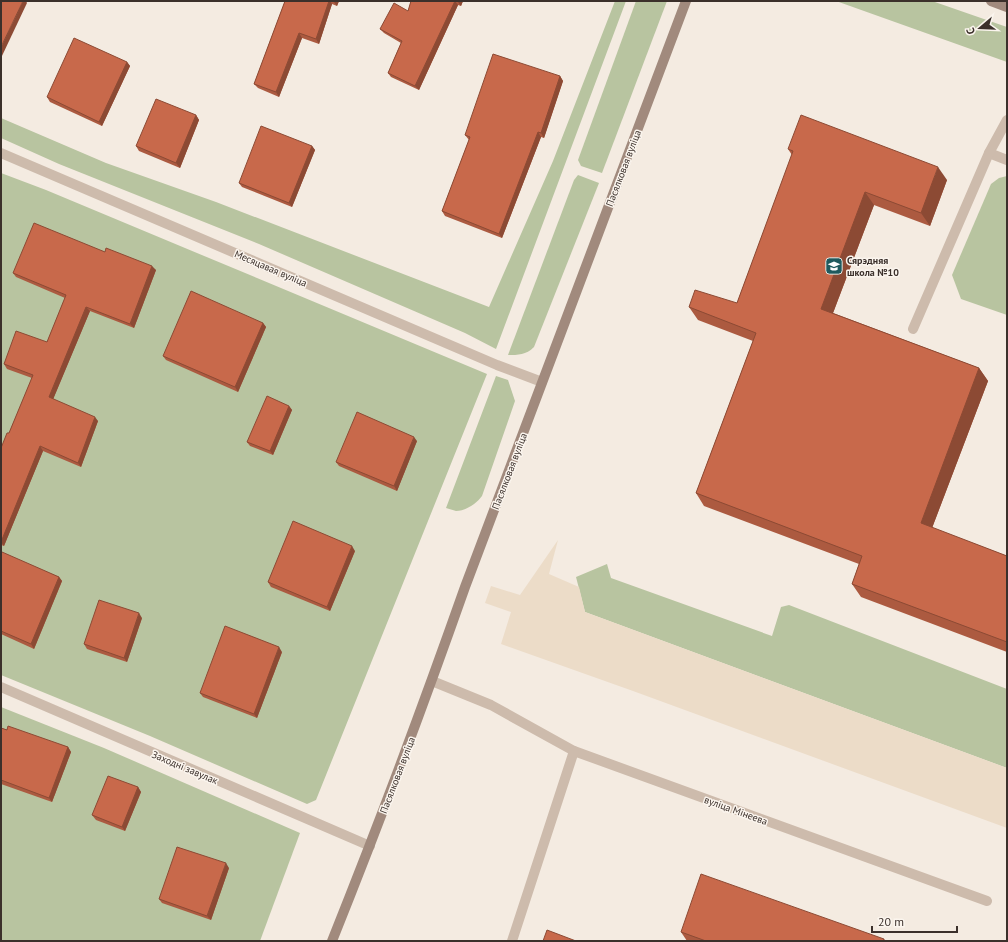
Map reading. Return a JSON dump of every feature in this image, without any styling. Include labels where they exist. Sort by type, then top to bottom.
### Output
[{"type":"street","name":"Пасялковая вуліца","points":[[332,941],[370,846],[542,382],[686,1]]},
{"type":"street","points":[[991,1],[1007,7]]},
{"type":"street","points":[[913,329],[989,153],[1007,120]]},
{"type":"street","name":"Месяцавая вуліца","points":[[1,153],[497,365],[542,382]]},
{"type":"street","points":[[989,153],[1007,160]]},
{"type":"street","name":"вуліца Мінеева","points":[[432,681],[491,705],[574,751],[987,901]]},
{"type":"street","name":"Заходні завулак","points":[[1,687],[370,846]]},
{"type":"street","points":[[512,941],[574,751]]},
{"type":"green space","points":[[615,1],[626,1],[496,349],[465,333],[259,244],[59,164],[1,138],[1,118],[106,163],[216,202],[489,307],[553,161]]},
{"type":"green space","points":[[636,1],[667,1],[602,173],[581,166],[578,160]]},
{"type":"green space","points":[[836,1],[932,1],[1007,27],[1007,62]]},
{"type":"green space","points":[[1,173],[46,190],[487,374],[316,800],[307,804],[150,736],[1,675]]},
{"type":"green space","points":[[578,175],[599,183],[534,347],[531,350],[519,355],[508,355],[574,180]]},
{"type":"green space","points":[[1007,176],[1007,315],[961,299],[952,275],[991,184],[999,178]]},
{"type":"green space","points":[[496,376],[508,380],[515,401],[482,496],[474,504],[464,510],[456,511],[446,508]]},
{"type":"green space","points":[[607,564],[611,578],[772,636],[781,607],[789,605],[1007,689],[1007,768],[585,612],[576,577]]},
{"type":"green space","points":[[1,707],[104,748],[300,833],[260,941],[1,941]]},
{"type":"shaded area","points":[[558,540],[549,574],[579,587],[585,612],[1007,768],[1007,828],[501,644],[511,612],[485,603],[491,586],[520,595]]},
{"type":"building","points":[[1,1],[23,1],[1,47]]},
{"type":"building","points":[[285,1],[329,1],[316,39],[299,33],[276,92],[254,84]]},
{"type":"building","points":[[411,1],[455,1],[415,86],[388,73],[402,41],[380,29],[394,3],[408,11]]},
{"type":"building","points":[[74,38],[127,62],[99,122],[47,97]]},
{"type":"building","points":[[493,54],[560,76],[541,133],[538,132],[499,234],[442,211],[470,137],[465,135]]},
{"type":"building","points":[[156,99],[196,115],[176,163],[136,146]]},
{"type":"building","points":[[801,115],[938,167],[921,213],[865,192],[821,309],[979,368],[921,523],[1007,556],[1007,642],[852,584],[862,556],[696,493],[756,333],[689,307],[695,290],[737,303],[793,151],[788,149]]},
{"type":"building","points":[[261,126],[312,146],[289,203],[239,183]]},
{"type":"building","points":[[34,223],[105,252],[106,248],[152,266],[130,324],[86,307],[49,397],[95,417],[78,463],[40,446],[1,542],[1,448],[7,433],[9,433],[33,375],[4,364],[16,331],[47,342],[66,295],[13,273]]},
{"type":"building","points":[[191,291],[263,323],[235,387],[163,356]]},
{"type":"building","points":[[267,396],[289,406],[270,451],[247,442]]},
{"type":"building","points":[[357,412],[414,437],[394,486],[336,462]]},
{"type":"building","points":[[293,521],[352,546],[327,607],[268,582]]},
{"type":"building","points":[[2,552],[59,577],[31,644],[1,631]]},
{"type":"building","points":[[99,600],[139,613],[124,658],[84,644]]},
{"type":"building","points":[[225,626],[279,647],[254,714],[200,693]]},
{"type":"building","points":[[8,726],[68,747],[49,798],[1,780],[1,728],[7,730]]},
{"type":"building","points":[[108,776],[138,787],[122,827],[92,815]]},
{"type":"building","points":[[177,847],[226,863],[207,916],[159,899]]},
{"type":"building","points":[[701,874],[884,939],[883,941],[706,941],[681,932]]},
{"type":"building","points":[[547,930],[576,941],[543,941]]},
{"type":"place","name":"Сярэдняя школа №10","points":[[834,266]]}]
